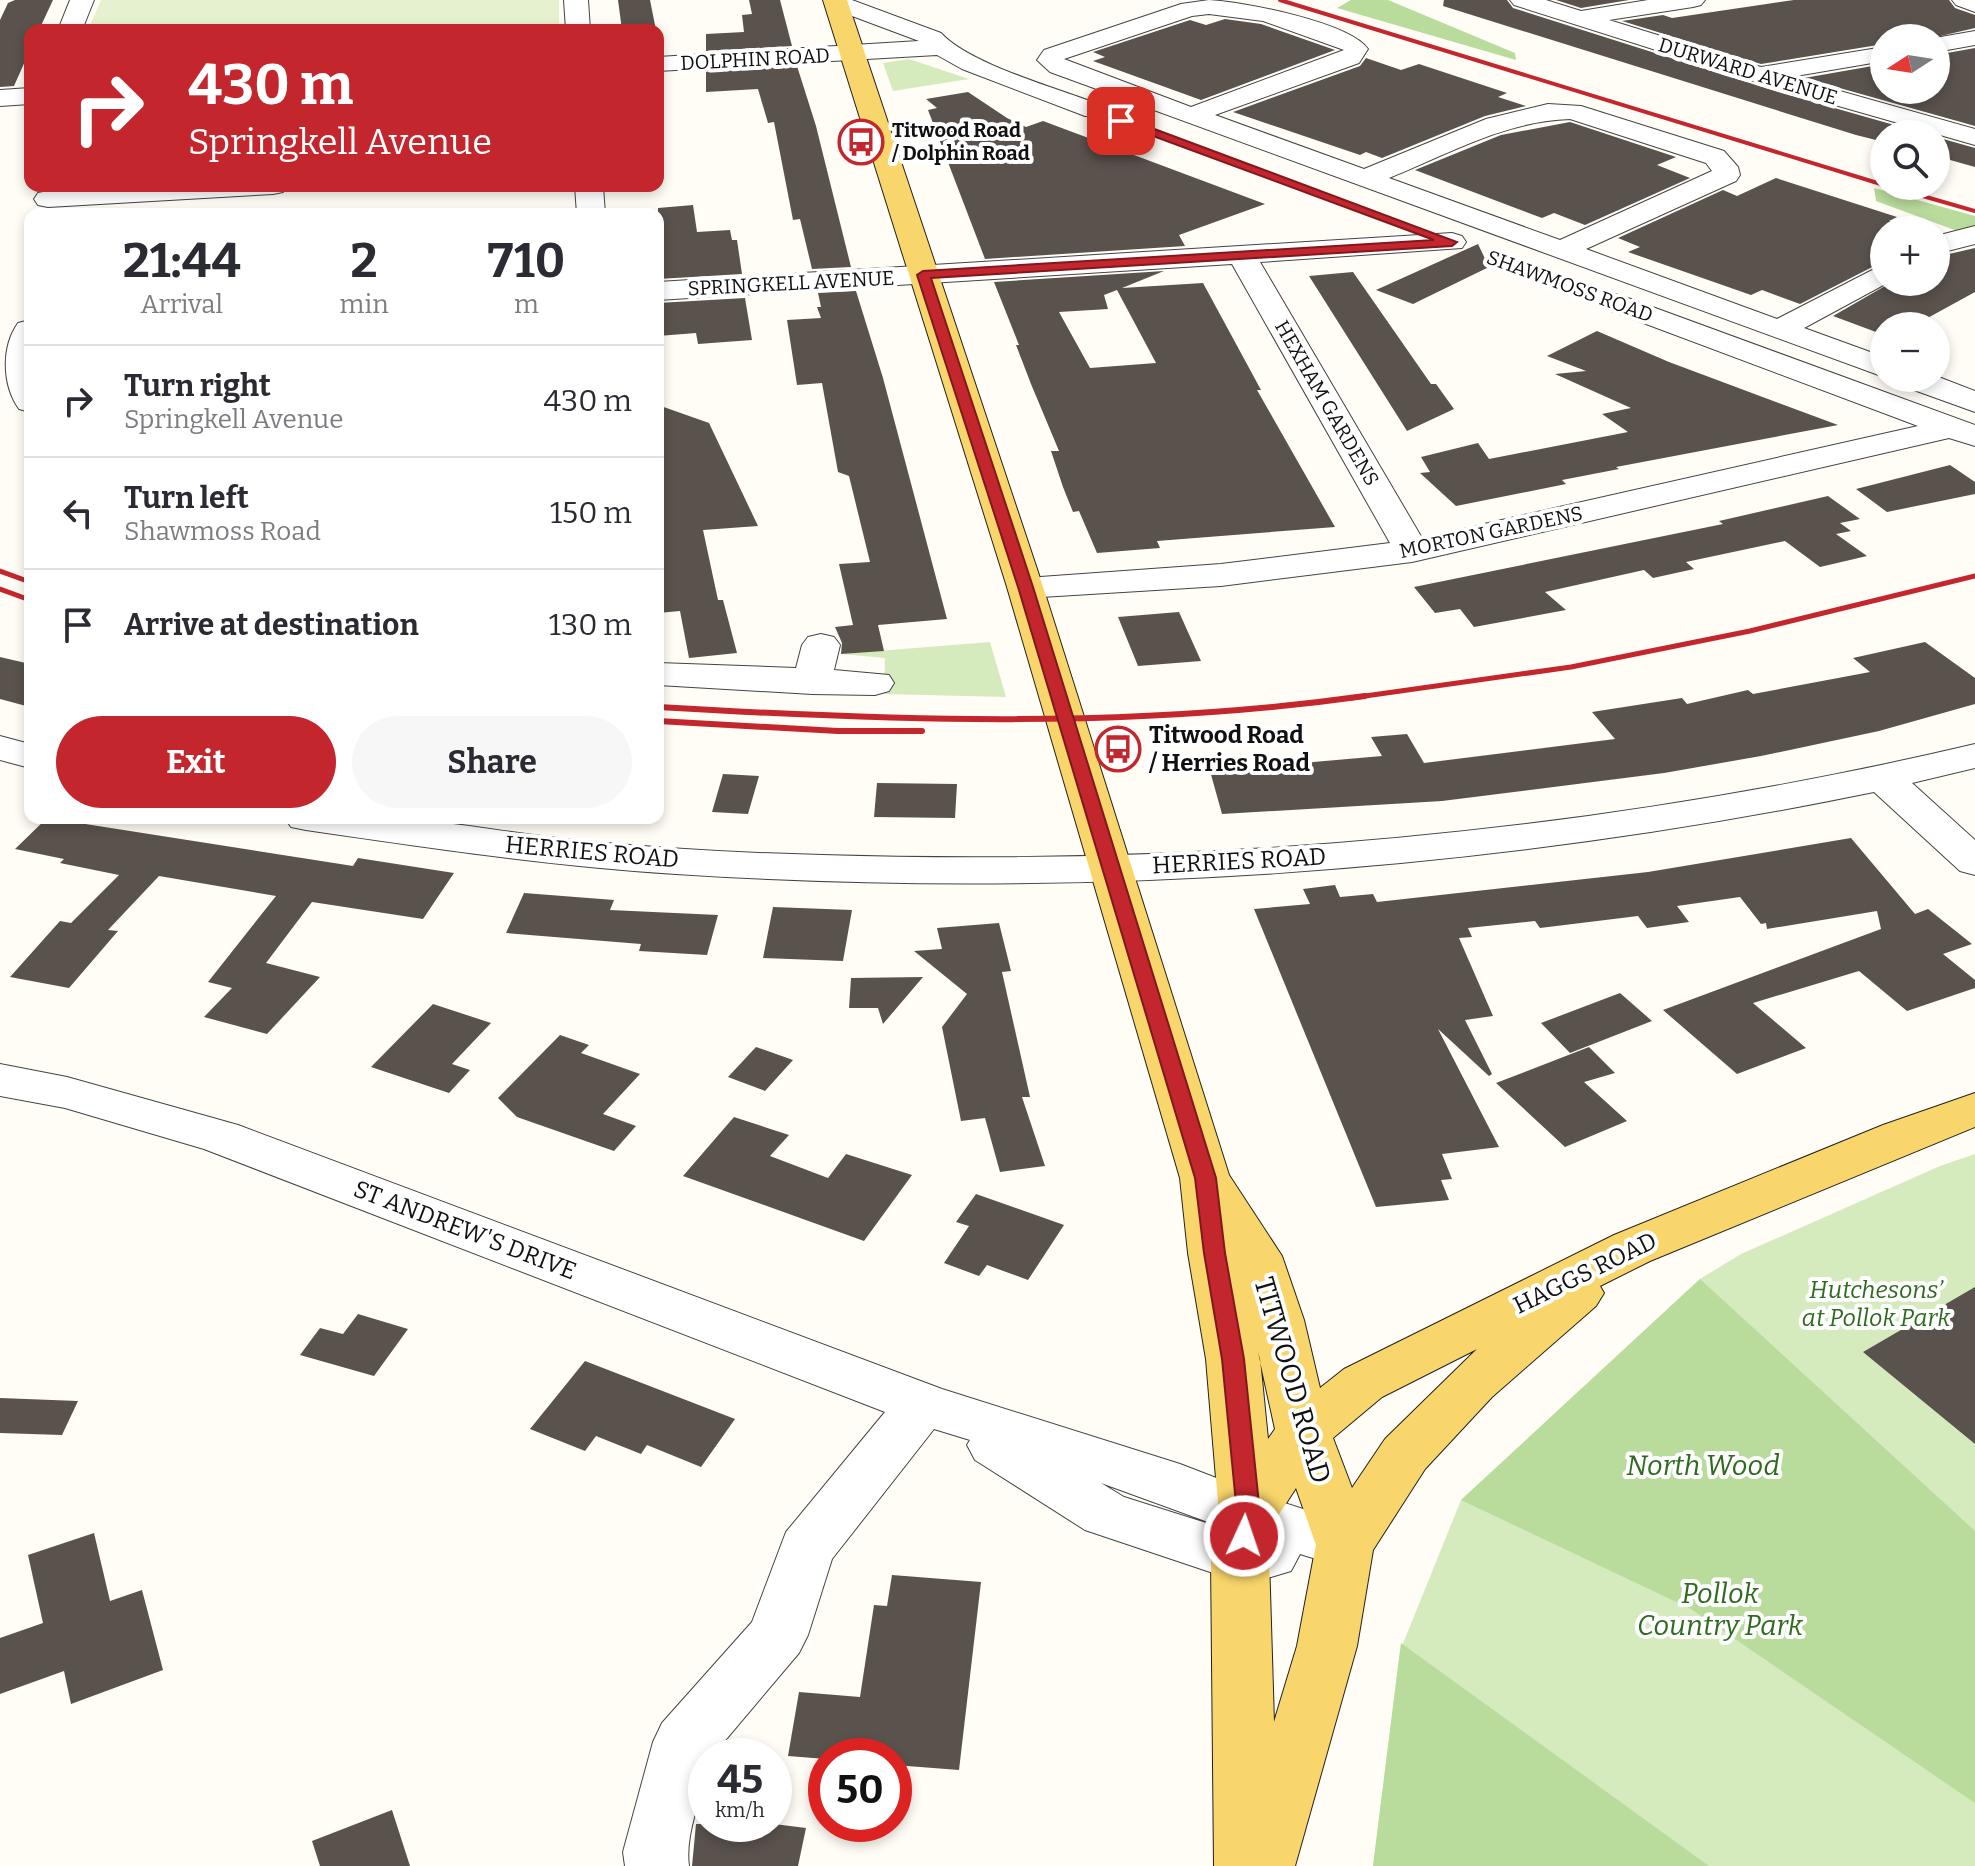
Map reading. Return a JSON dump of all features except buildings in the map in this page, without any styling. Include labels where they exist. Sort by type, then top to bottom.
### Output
[{"type":"main road","name":"TITWOOD ROAD","points":[[835,1],[1025,587],[1205,1178],[1214,1253],[1233,1359],[1244,1536],[1246,1866]]},
{"type":"main road","name":"HAGGS ROAD","points":[[1244,1536],[1303,1432],[1363,1383],[1632,1248],[1975,1109]]},
{"type":"main road","name":"TITWOOD ROAD","points":[[1205,1178],[1256,1256],[1278,1320],[1303,1432],[1345,1545]]},
{"type":"main road","points":[[1263,1866],[1327,1646],[1345,1545],[1405,1454],[1473,1383],[1632,1248]]},
{"type":"street","points":[[72,24],[82,0]]},
{"type":"street","points":[[576,0],[578,24]]},
{"type":"street","name":"DURWARD AVENUE","points":[[1522,0],[1758,75],[1975,137]]},
{"type":"street","points":[[1580,18],[1693,0]]},
{"type":"street","points":[[1964,0],[1975,5]]},
{"type":"street","points":[[835,1],[933,38],[941,47],[971,64],[1121,121]]},
{"type":"street","points":[[1189,116],[1350,58],[1356,49],[1350,42],[1244,9],[1212,5],[1189,9],[1053,55],[1049,60],[1059,67],[1189,116],[1782,328],[1870,363]]},
{"type":"street","points":[[1950,42],[1975,38]]},
{"type":"street","points":[[851,54],[941,47]]},
{"type":"street","name":"DOLPHIN ROAD","points":[[664,64],[851,54]]},
{"type":"street","points":[[1758,75],[1870,56]]},
{"type":"street","points":[[0,98],[24,96]]},
{"type":"street","points":[[1363,179],[1526,114],[1560,110],[1572,111],[1715,157],[1725,167],[1726,175],[1561,250]]},
{"type":"street","points":[[1236,162],[1275,147]]},
{"type":"street","points":[[50,200],[177,192]]},
{"type":"street","name":"SHAWMOSS ROAD","points":[[1393,221],[1480,253]]},
{"type":"street","points":[[1950,241],[1975,235]]},
{"type":"street","name":"SPRINGKELL AVENUE","points":[[664,291],[1452,242]]},
{"type":"street","name":"HEXHAM GARDENS","points":[[1241,255],[1412,551]]},
{"type":"street","points":[[1782,328],[1870,281]]},
{"type":"street","points":[[1622,305],[1661,287]]},
{"type":"street","name":"SHAWMOSS ROAD","points":[[1594,294],[1962,432]]},
{"type":"street","points":[[20,329],[20,381],[24,389]]},
{"type":"street","points":[[1948,392],[1975,402]]},
{"type":"street","name":"MORTON GARDENS","points":[[1025,587],[1221,575],[1412,551],[1895,443],[1962,432]]},
{"type":"street","points":[[812,682],[821,645]]},
{"type":"street","points":[[664,674],[875,683]]},
{"type":"street","points":[[0,748],[24,754]]},
{"type":"street","name":"HERRIES ROAD","points":[[354,824],[601,855],[774,866],[937,870],[1111,868],[1305,858],[1484,843],[1706,813],[1975,756]]},
{"type":"street","points":[[1882,778],[1975,862]]},
{"type":"street","name":"ST ANDREW'S DRIVE","points":[[0,1080],[67,1093],[221,1137],[923,1404],[1051,1478],[1105,1514],[1244,1536]]},
{"type":"street","points":[[657,1866],[655,1852],[684,1742],[778,1635],[806,1549],[923,1404]]},
{"type":"street","points":[[1244,1536],[1345,1545]]},
{"type":"green space","points":[[101,0],[559,0],[559,24],[91,24]]},
{"type":"green space","points":[[1351,0],[1388,0],[1515,53],[1516,60],[1337,8]]},
{"type":"green space","points":[[909,59],[969,79],[893,91],[883,63]]},
{"type":"green space","points":[[1917,200],[1975,216],[1975,231],[1960,232],[1950,228],[1950,216],[1917,216],[1876,201]]},
{"type":"green space","points":[[990,642],[1006,697],[884,694],[885,658],[841,654]]},
{"type":"green space","name":"Pollok Country Park","points":[[1975,1154],[1975,1866],[1373,1866],[1400,1651],[1461,1500],[1700,1279],[1741,1254],[1940,1166]]},
{"type":"green space","name":"North Wood","points":[[1700,1279],[1975,1531],[1975,1803],[1691,1609],[1461,1500]]},
{"type":"green space","points":[[1401,1643],[1709,1866],[1373,1866]]},
{"type":"railway","points":[[1280,0],[1870,181]]},
{"type":"railway","points":[[1937,200],[1975,211]]},
{"type":"railway","points":[[0,571],[24,580]]},
{"type":"railway","points":[[1351,698],[1571,667],[1750,631],[1975,576]]},
{"type":"railway","points":[[0,589],[24,598]]},
{"type":"railway","points":[[664,707],[835,716],[1101,718],[1277,707],[1365,696]]},
{"type":"railway","points":[[664,721],[838,731],[922,731]]},
{"type":"place","name":"Titwood Road / Dolphin Road","points":[[861,142]]},
{"type":"place","name":"Titwood Road / Herries Road","points":[[1118,749]]},
{"type":"route","points":[[1121,121],[1452,242],[923,275],[1025,587],[1205,1178],[1214,1253],[1233,1359],[1248,1514],[1244,1536]]},
{"type":"park label","name":"Hutchesons’ at Pollok Park","points":[[1876,1304]]}]
